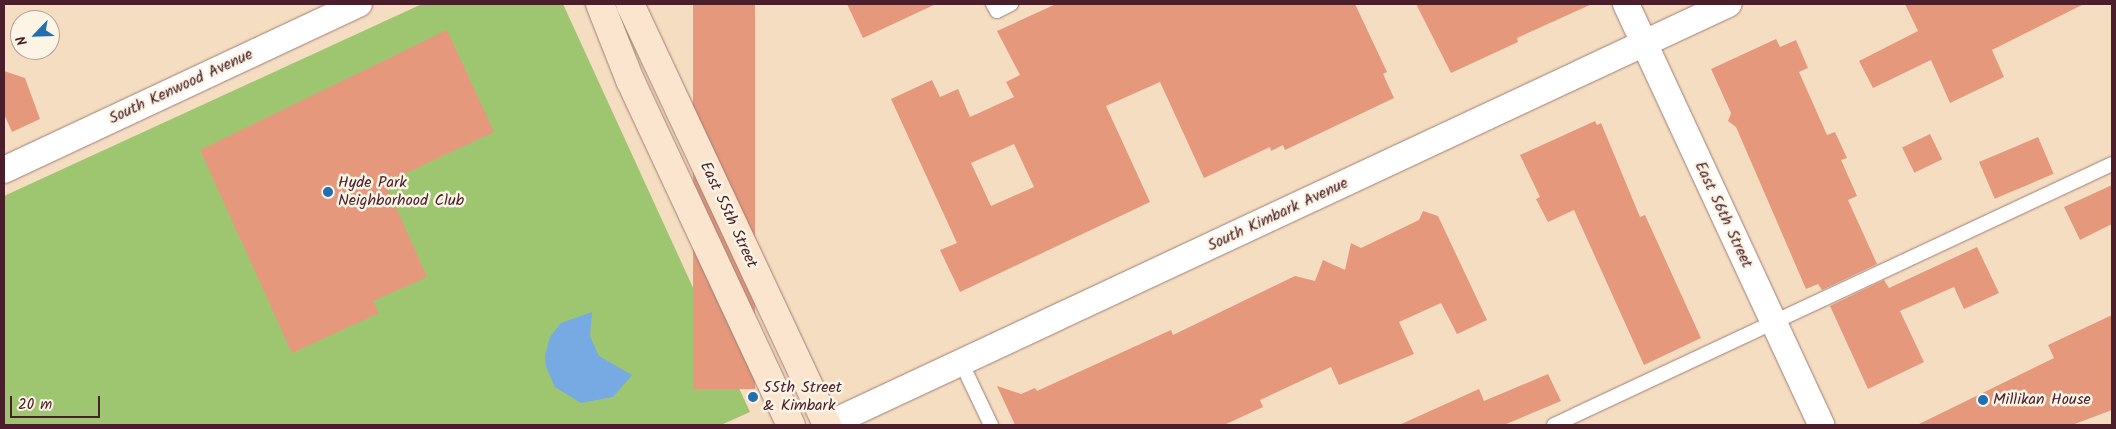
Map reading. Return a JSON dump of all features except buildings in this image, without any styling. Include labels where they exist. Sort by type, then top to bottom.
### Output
[{"type":"street","name":"East 55th Street","points":[[600,4],[630,80],[791,425]]},
{"type":"street","name":"East 55th Street","points":[[630,4],[827,425]]},
{"type":"street","name":"East 56th Street","points":[[1626,4],[1821,425]]},
{"type":"street","name":"South Kimbark Avenue","points":[[827,425],[962,364],[1728,4]]},
{"type":"street","name":"South Kenwood Avenue","points":[[4,170],[354,6]]},
{"type":"lane","points":[[993,4],[996,11],[1011,4]]},
{"type":"lane","points":[[1554,425],[2112,164]]},
{"type":"lane","points":[[962,364],[992,425]]},
{"type":"green space","points":[[422,4],[563,4],[750,412],[721,425],[4,425],[4,196]]},
{"type":"water","points":[[592,312],[590,336],[599,356],[632,375],[613,397],[581,403],[555,387],[546,367],[545,356],[550,337],[561,323]]},
{"type":"place","name":"Hyde Park Neighborhood Club","points":[[328,192]]},
{"type":"place","name":"55th Street & Kimbark","points":[[753,397]]},
{"type":"place","name":"Millikan House","points":[[1983,400]]}]
